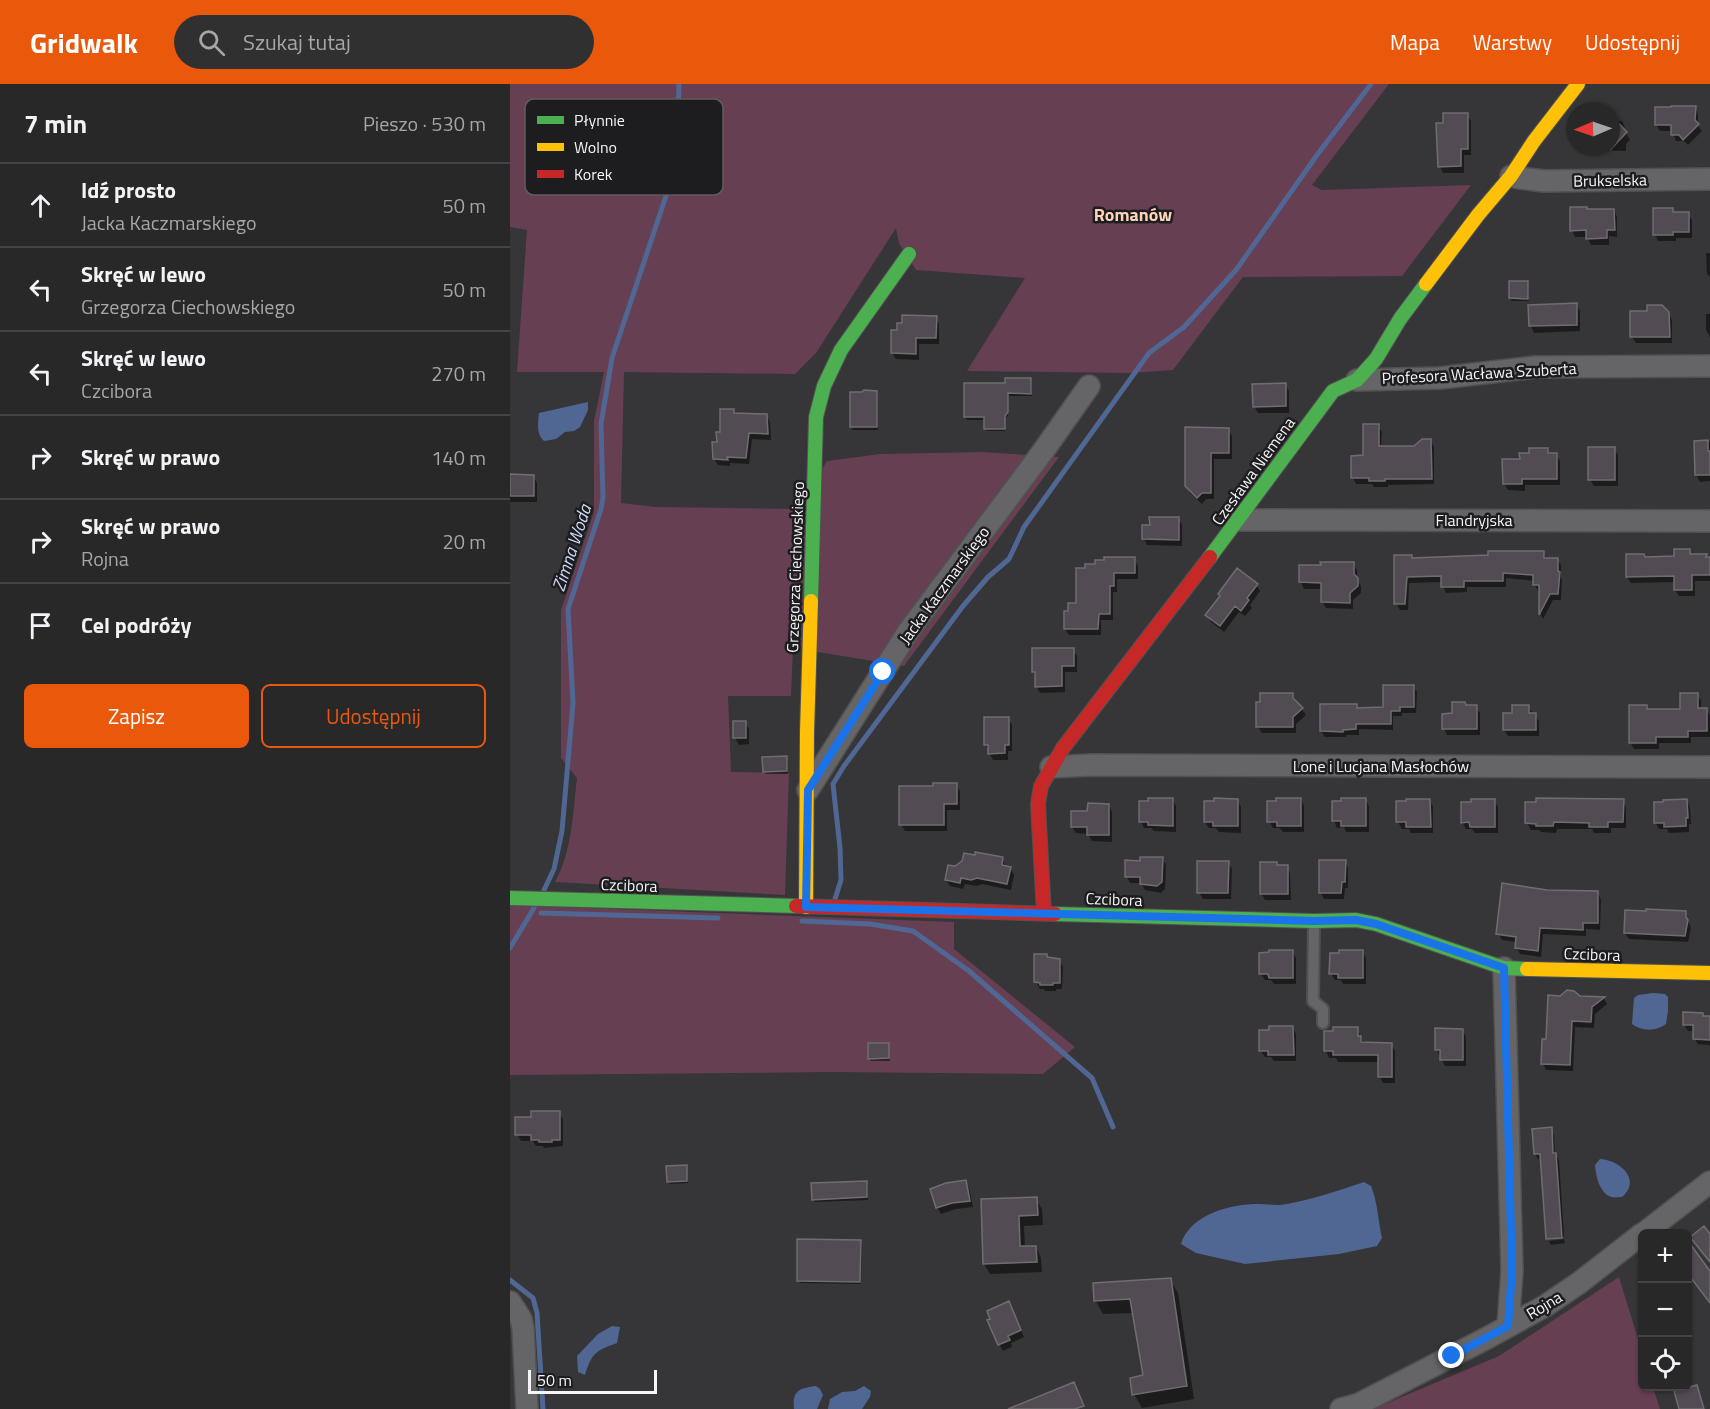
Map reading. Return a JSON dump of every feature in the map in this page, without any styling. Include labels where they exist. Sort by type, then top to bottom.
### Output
[{"type":"street","name":"Czesława Niemena","points":[[1044,914],[1038,804],[1041,786],[1051,766],[1238,520],[1332,390],[1357,380],[1376,359],[1400,319],[1471,224],[1511,176],[1534,141],[1578,84]]},
{"type":"street","name":"Brukselska","points":[[1511,176],[1544,181],[1710,178]]},
{"type":"street","name":"Grzegorza Ciechowskiego","points":[[806,907],[807,732],[816,417],[824,386],[841,350],[909,254]]},
{"type":"street","name":"Profesora Wacława Szuberta","points":[[1357,380],[1440,378],[1536,367],[1710,366]]},
{"type":"street","name":"Jacka Kaczmarskiego","points":[[808,790],[908,632],[1089,386]]},
{"type":"street","name":"Flandryjska","points":[[1238,520],[1710,521]]},
{"type":"street","name":"Lone i Lucjana Masłochów","points":[[1051,766],[1710,767]]},
{"type":"street","name":"Czcibora","points":[[510,898],[1044,914],[1314,921],[1356,920],[1376,924],[1504,968],[1710,973]]},
{"type":"street","points":[[1504,968],[1512,1271],[1508,1326]]},
{"type":"street","name":"Rojna","points":[[1649,1229],[1710,1182]]},
{"type":"street","name":"Rojna","points":[[1354,1407],[1563,1295],[1638,1238]]},
{"type":"street","points":[[510,1302],[523,1328],[526,1409]]},
{"type":"lane","points":[[1314,921],[1313,1001],[1323,1009],[1323,1023]]},
{"type":"shaded area","points":[[510,84],[1389,84],[1312,185],[1322,190],[1471,185],[1402,276],[1243,277],[1173,370],[1129,373],[967,371],[1025,278],[916,270],[899,243],[896,228],[816,353],[795,374],[624,372],[621,503],[656,507],[798,509],[827,461],[880,454],[981,452],[1059,457],[904,666],[793,648],[791,696],[728,696],[731,772],[789,773],[785,895],[555,882],[568,845],[577,778],[561,758],[561,610],[594,512],[594,421],[604,372],[517,372],[527,230],[510,227]]},
{"type":"shaded area","points":[[510,905],[954,922],[954,949],[1075,1047],[1043,1074],[832,1072],[510,1075]]},
{"type":"shaded area","points":[[1619,1277],[1638,1339],[1638,1391],[1654,1391],[1660,1409],[1373,1409],[1499,1356]]},
{"type":"water","points":[[588,402],[588,410],[580,427],[574,431],[565,432],[556,439],[544,441],[541,438],[538,428],[539,413]]},
{"type":"water","points":[[1665,994],[1668,997],[1666,1024],[1662,1027],[1644,1029],[1632,1024],[1634,998],[1638,995]]},
{"type":"water","points":[[1600,1159],[1615,1163],[1626,1172],[1630,1184],[1628,1191],[1622,1197],[1611,1197],[1601,1188],[1595,1165]]},
{"type":"water","points":[[1364,1182],[1371,1186],[1377,1205],[1382,1238],[1377,1246],[1339,1254],[1245,1264],[1196,1253],[1181,1244],[1193,1225],[1202,1218],[1224,1209],[1248,1204],[1287,1204]]},
{"type":"water","points":[[612,1326],[620,1327],[617,1343],[595,1354],[585,1375],[578,1372],[577,1356],[598,1334]]},
{"type":"water","points":[[816,1386],[823,1395],[817,1409],[794,1409],[796,1394],[801,1389]]},
{"type":"water","points":[[864,1386],[871,1391],[862,1409],[828,1409],[830,1399],[842,1392],[855,1391]]},
{"type":"building","points":[[1696,106],[1695,120],[1699,124],[1683,140],[1679,135],[1671,135],[1671,125],[1655,125],[1655,107]]},
{"type":"building","points":[[1443,113],[1468,113],[1468,149],[1461,149],[1461,166],[1438,167],[1436,123],[1443,123]]},
{"type":"building","points":[[1620,125],[1627,132],[1620,139]]},
{"type":"building","points":[[1570,207],[1614,209],[1615,230],[1607,230],[1607,238],[1586,239],[1586,230],[1570,231]]},
{"type":"building","points":[[1653,208],[1673,208],[1673,212],[1689,212],[1689,232],[1653,235]]},
{"type":"building","points":[[1509,281],[1528,281],[1528,299],[1509,298]]},
{"type":"building","points":[[1577,303],[1577,325],[1529,326],[1528,305]]},
{"type":"building","points":[[1647,305],[1662,305],[1669,312],[1670,337],[1630,337],[1630,311],[1647,311]]},
{"type":"building","points":[[902,315],[937,316],[936,338],[916,338],[916,354],[891,353],[891,330],[897,330],[897,323],[902,323]]},
{"type":"building","points":[[1005,378],[1031,378],[1031,394],[1008,393],[1005,429],[984,429],[984,417],[964,417],[964,383],[1005,383]]},
{"type":"building","points":[[1286,383],[1286,406],[1253,407],[1252,384]]},
{"type":"building","points":[[877,391],[877,427],[850,427],[850,392]]},
{"type":"building","points":[[720,409],[734,409],[734,413],[767,414],[768,434],[749,433],[746,458],[713,459],[712,442],[717,442],[716,432],[720,432]]},
{"type":"building","points":[[1363,424],[1379,424],[1379,446],[1414,446],[1422,439],[1431,439],[1432,479],[1369,481],[1369,478],[1351,478],[1351,456],[1363,455]]},
{"type":"building","points":[[1185,427],[1229,428],[1229,453],[1211,453],[1211,493],[1202,493],[1197,498],[1185,486]]},
{"type":"building","points":[[1708,440],[1710,475],[1695,475],[1694,441]]},
{"type":"building","points":[[1588,447],[1615,447],[1615,480],[1588,480]]},
{"type":"building","points":[[1529,448],[1548,448],[1548,453],[1557,453],[1557,479],[1522,479],[1522,484],[1503,484],[1502,459],[1520,459],[1519,453],[1529,453]]},
{"type":"building","points":[[510,474],[534,475],[534,496],[510,496]]},
{"type":"building","points":[[1149,517],[1179,517],[1179,540],[1142,539],[1142,525],[1150,525]]},
{"type":"building","points":[[1674,549],[1690,549],[1690,554],[1707,554],[1706,557],[1710,557],[1710,575],[1692,575],[1692,590],[1674,590],[1674,576],[1626,577],[1626,554],[1644,554],[1645,557],[1674,556]]},
{"type":"building","points":[[1488,551],[1544,551],[1544,558],[1558,558],[1558,571],[1560,572],[1558,594],[1550,594],[1539,615],[1539,585],[1533,585],[1533,575],[1503,573],[1503,581],[1464,581],[1464,587],[1441,587],[1441,576],[1407,577],[1405,604],[1394,604],[1394,555],[1412,555],[1412,558],[1488,555]]},
{"type":"building","points":[[1104,557],[1135,557],[1135,573],[1114,573],[1114,586],[1110,586],[1110,614],[1099,614],[1098,629],[1064,629],[1064,611],[1068,611],[1068,603],[1076,603],[1076,568],[1085,568],[1085,564],[1095,564],[1095,560],[1104,560]]},
{"type":"building","points":[[1320,562],[1354,562],[1354,574],[1358,578],[1358,586],[1350,593],[1350,603],[1321,602],[1321,583],[1299,582],[1299,565],[1321,565]]},
{"type":"building","points":[[1237,568],[1258,584],[1247,598],[1249,600],[1241,611],[1235,606],[1220,626],[1205,615]]},
{"type":"building","points":[[1032,648],[1074,648],[1074,666],[1062,666],[1062,686],[1035,687],[1035,672],[1032,672]]},
{"type":"building","points":[[1383,685],[1414,685],[1414,707],[1400,707],[1400,711],[1391,711],[1391,724],[1356,724],[1356,729],[1343,730],[1343,732],[1320,731],[1320,704],[1357,704],[1357,708],[1383,707]]},
{"type":"building","points":[[1260,693],[1293,693],[1293,698],[1303,708],[1293,717],[1293,727],[1256,727],[1256,702],[1260,702]]},
{"type":"building","points":[[1680,693],[1698,693],[1698,708],[1707,708],[1707,731],[1688,731],[1688,737],[1656,737],[1656,743],[1629,743],[1629,705],[1647,705],[1647,709],[1680,709]]},
{"type":"building","points":[[1452,702],[1477,705],[1477,729],[1442,729],[1442,714],[1452,713]]},
{"type":"building","points":[[1512,705],[1529,705],[1529,713],[1536,713],[1536,730],[1503,730],[1503,713],[1512,713]]},
{"type":"building","points":[[984,717],[1009,717],[1009,745],[1005,745],[1005,753],[988,754],[988,745],[984,745]]},
{"type":"building","points":[[733,721],[746,721],[746,738],[733,738]]},
{"type":"building","points":[[787,756],[787,771],[763,772],[762,757]]},
{"type":"building","points":[[933,783],[957,783],[957,804],[944,804],[944,825],[899,825],[899,786],[933,786]]},
{"type":"building","points":[[1148,798],[1173,798],[1173,826],[1148,825],[1148,822],[1139,822],[1139,801],[1148,801]]},
{"type":"building","points":[[1214,798],[1238,799],[1238,826],[1213,826],[1213,822],[1204,822],[1204,801],[1214,801]]},
{"type":"building","points":[[1276,798],[1301,798],[1301,826],[1277,826],[1277,822],[1267,822],[1267,801],[1276,801]]},
{"type":"building","points":[[1341,798],[1366,798],[1366,826],[1341,826],[1341,821],[1332,821],[1332,801],[1341,801]]},
{"type":"building","points":[[1536,798],[1624,799],[1623,822],[1608,822],[1608,827],[1589,827],[1589,823],[1554,822],[1553,826],[1536,826],[1536,824],[1525,823],[1525,802],[1536,802]]},
{"type":"building","points":[[1406,799],[1430,799],[1431,827],[1406,827],[1406,822],[1396,822],[1396,801],[1406,801]]},
{"type":"building","points":[[1471,799],[1495,799],[1495,827],[1470,827],[1469,822],[1461,823],[1461,802],[1471,802]]},
{"type":"building","points":[[1687,799],[1686,826],[1664,827],[1664,823],[1654,823],[1654,802]]},
{"type":"building","points":[[1088,803],[1109,804],[1109,835],[1087,835],[1087,827],[1071,827],[1071,811],[1087,811]]},
{"type":"building","points":[[975,852],[1003,857],[1002,865],[1011,867],[1007,884],[977,878],[971,880],[961,878],[960,883],[945,880],[948,865],[955,866],[962,861],[964,853],[975,855]]},
{"type":"building","points":[[1140,857],[1163,857],[1162,882],[1157,886],[1140,884],[1140,877],[1125,877],[1125,860],[1140,861]]},
{"type":"building","points":[[1319,860],[1346,860],[1345,882],[1342,882],[1341,893],[1319,893]]},
{"type":"building","points":[[1197,861],[1229,861],[1228,893],[1197,893]]},
{"type":"building","points":[[1260,862],[1277,862],[1277,865],[1288,865],[1288,894],[1260,894]]},
{"type":"building","points":[[1502,883],[1547,890],[1598,891],[1598,923],[1583,923],[1583,930],[1540,928],[1538,951],[1515,948],[1516,937],[1496,934]]},
{"type":"building","points":[[1646,909],[1686,911],[1688,920],[1685,936],[1624,933],[1625,910],[1646,911]]},
{"type":"building","points":[[1269,950],[1293,950],[1293,978],[1269,978],[1268,974],[1259,974],[1259,953],[1269,952]]},
{"type":"building","points":[[1339,950],[1363,950],[1363,978],[1338,978],[1338,974],[1329,974],[1330,953],[1339,953]]},
{"type":"building","points":[[1034,954],[1047,954],[1047,957],[1060,959],[1060,983],[1040,985],[1034,982]]},
{"type":"building","points":[[1567,990],[1574,991],[1580,996],[1605,997],[1592,1007],[1591,1022],[1572,1021],[1570,1065],[1541,1064],[1542,1039],[1546,1039],[1548,995],[1560,996]]},
{"type":"building","points":[[1683,1012],[1703,1013],[1703,1016],[1710,1016],[1710,1040],[1693,1039],[1693,1025],[1683,1025]]},
{"type":"building","points":[[1269,1026],[1293,1026],[1294,1055],[1268,1055],[1268,1051],[1259,1051],[1259,1030],[1269,1030]]},
{"type":"building","points":[[1333,1027],[1358,1027],[1361,1042],[1392,1043],[1392,1077],[1378,1077],[1378,1055],[1333,1055],[1333,1051],[1324,1051],[1324,1031],[1333,1031]]},
{"type":"building","points":[[1435,1028],[1463,1029],[1463,1060],[1440,1060],[1440,1050],[1435,1050]]},
{"type":"building","points":[[868,1043],[889,1043],[889,1058],[868,1059]]},
{"type":"building","points":[[531,1111],[560,1111],[560,1140],[539,1142],[539,1140],[531,1140],[531,1135],[515,1135],[515,1117],[531,1117]]},
{"type":"building","points":[[1552,1127],[1562,1238],[1546,1239],[1540,1154],[1534,1154],[1532,1129]]},
{"type":"building","points":[[687,1165],[687,1181],[667,1182],[666,1166]]},
{"type":"building","points":[[966,1180],[970,1201],[936,1208],[930,1189],[946,1183]]},
{"type":"building","points":[[867,1181],[867,1197],[812,1200],[811,1183]]},
{"type":"building","points":[[1037,1197],[1038,1215],[1019,1216],[1020,1246],[1036,1246],[1037,1262],[983,1264],[981,1199]]},
{"type":"building","points":[[1704,1226],[1710,1234],[1710,1262],[1692,1240],[1692,1235]]},
{"type":"building","points":[[797,1239],[861,1240],[860,1282],[797,1281]]},
{"type":"building","points":[[1692,1246],[1710,1271],[1710,1303],[1692,1279]]},
{"type":"building","points":[[1171,1278],[1187,1386],[1132,1395],[1130,1378],[1143,1375],[1130,1299],[1094,1301],[1093,1283]]},
{"type":"building","points":[[1009,1301],[1021,1330],[1008,1336],[1010,1340],[998,1345],[987,1320],[990,1319],[987,1311]]},
{"type":"building","points":[[1074,1382],[1084,1406],[1075,1409],[1008,1409]]},
{"type":"building","points":[[1697,1385],[1704,1409],[1679,1409],[1674,1391],[1692,1391],[1692,1386]]},
{"type":"waterway","name":"Zimna Woda","points":[[679,84],[679,99]]},
{"type":"waterway","points":[[835,899],[841,880],[833,784],[844,766],[963,606],[988,577],[1009,559],[1024,527],[1149,353],[1184,327],[1236,270],[1317,155],[1371,84]]},
{"type":"waterway","name":"Zimna Woda","points":[[544,890],[554,869],[562,831],[573,703],[568,609],[603,498],[601,424],[612,358],[666,195]]},
{"type":"waterway","name":"Zimna Woda","points":[[510,948],[534,908]]},
{"type":"waterway","points":[[541,913],[718,918]]},
{"type":"waterway","points":[[802,921],[870,924],[913,931],[969,971],[1092,1078],[1113,1127]]},
{"type":"waterway","points":[[510,1280],[533,1298],[537,1313],[543,1409]]},
{"type":"traffic: fast","points":[[811,601],[816,417],[824,386],[841,350],[909,254]]},
{"type":"traffic: fast","points":[[1210,557],[1333,391],[1357,380],[1376,359],[1400,319],[1426,284]]},
{"type":"traffic: fast","points":[[510,898],[796,906]]},
{"type":"traffic: fast","points":[[1055,914],[1314,921],[1356,920],[1376,924],[1504,968],[1527,969]]},
{"type":"traffic: slow","points":[[1426,284],[1478,215],[1511,176],[1534,141],[1578,84]]},
{"type":"traffic: slow","points":[[806,907],[807,732],[811,601]]},
{"type":"traffic: slow","points":[[1527,969],[1710,973]]},
{"type":"traffic: jam","points":[[1044,914],[1038,804],[1041,786],[1063,748],[1210,557]]},
{"type":"traffic: jam","points":[[796,906],[1055,914]]},
{"type":"district","name":"Romanów","points":[[1133,215]]},
{"type":"route","points":[[883,672],[808,790],[806,907],[1314,921],[1356,920],[1376,924],[1504,968],[1512,1271],[1508,1326],[1452,1356]]}]
